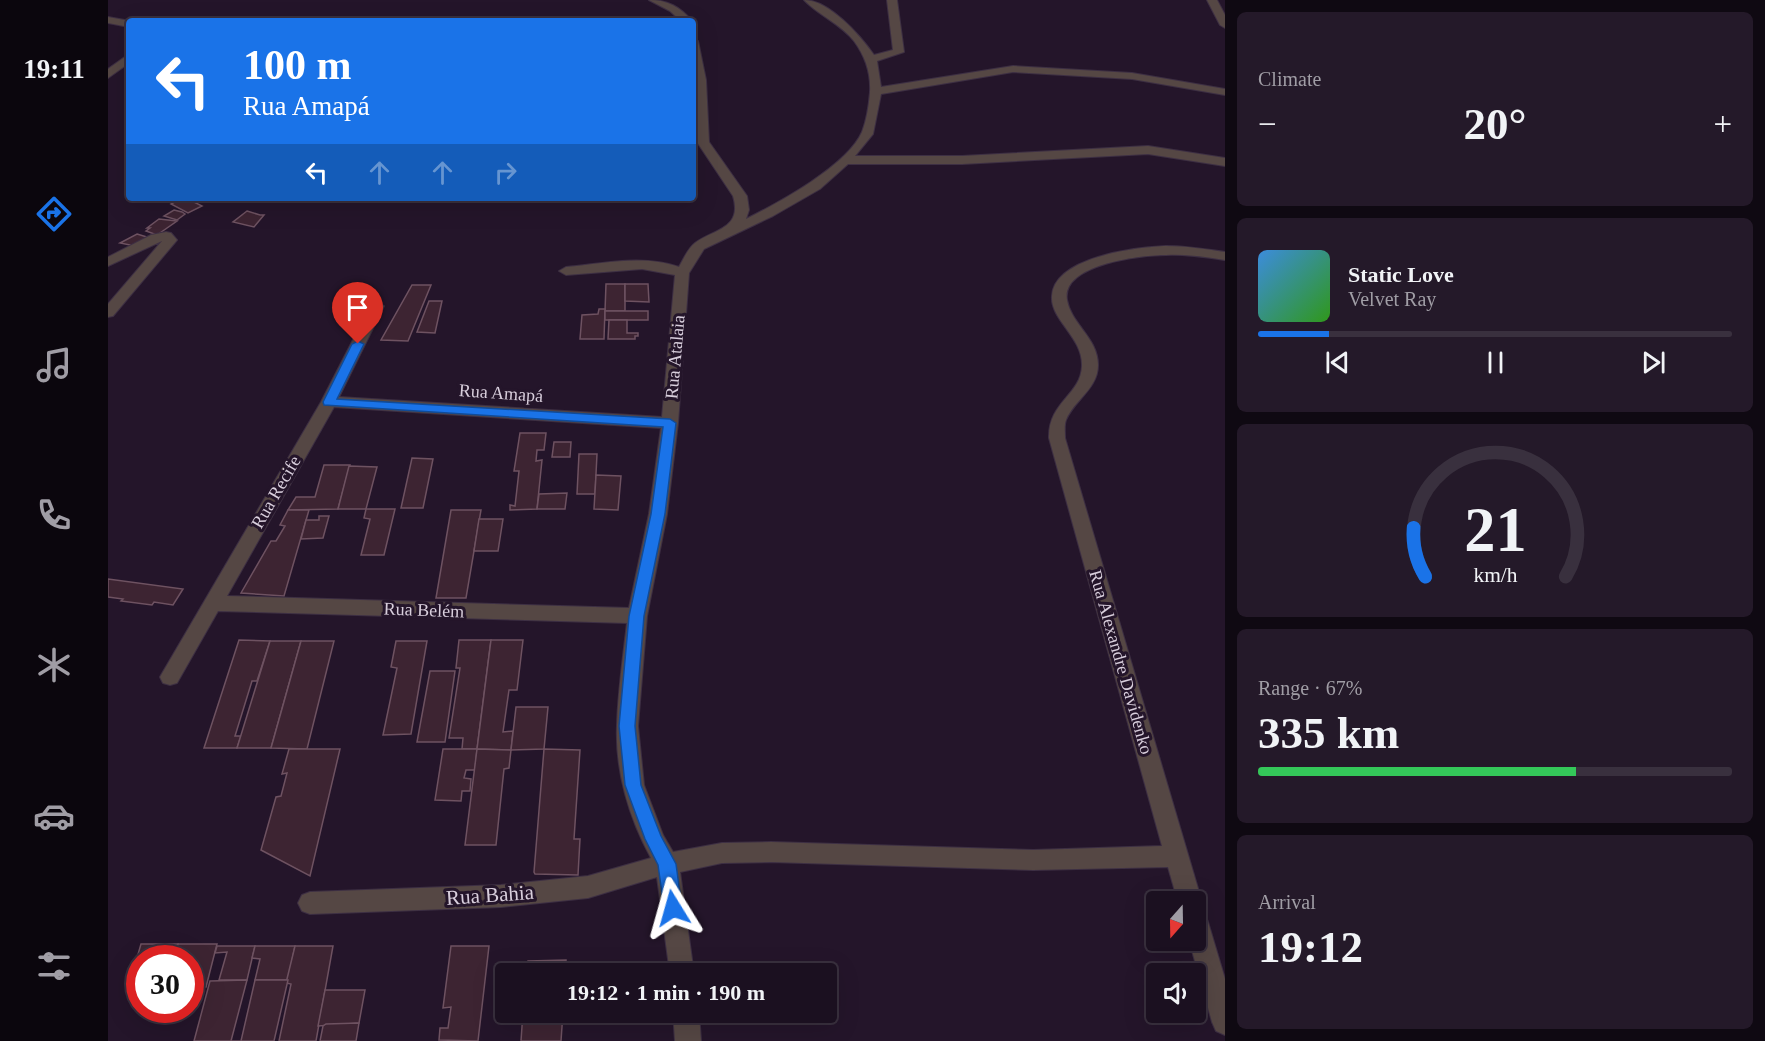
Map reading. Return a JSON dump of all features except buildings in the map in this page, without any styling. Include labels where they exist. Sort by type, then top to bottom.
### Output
[{"type":"street","points":[[654,0],[674,9],[684,18]]},
{"type":"street","name":"Rua Atalaia","points":[[680,963],[667,864],[653,839],[633,785],[627,726],[637,616],[658,514],[670,423],[682,273],[699,246],[794,199],[815,186],[845,160],[867,134],[875,105],[871,59],[856,36],[809,0]]},
{"type":"street","points":[[871,59],[899,52],[892,0]]},
{"type":"street","points":[[1212,0],[1225,25]]},
{"type":"street","points":[[108,20],[126,23]]},
{"type":"street","points":[[696,58],[700,80],[703,142],[740,196],[743,206],[737,223],[720,236]]},
{"type":"street","points":[[108,75],[126,60]]},
{"type":"street","points":[[875,92],[1013,69],[1132,76],[1225,92]]},
{"type":"street","points":[[845,160],[962,160],[1148,150],[1225,162]]},
{"type":"street","points":[[108,262],[156,238],[166,236],[170,240],[108,312]]},
{"type":"street","name":"Rua Alexandre Davidenko","points":[[1187,891],[1057,438],[1057,422],[1088,380],[1090,365],[1088,350],[1078,330],[1063,311],[1059,297],[1060,288],[1069,274],[1112,258],[1157,251],[1225,256]]},
{"type":"street","points":[[567,271],[650,266],[676,269],[682,273]]},
{"type":"street","name":"Rua Recife","points":[[170,677],[329,402],[377,306]]},
{"type":"street","name":"Rua Amapá","points":[[329,402],[670,423]]},
{"type":"street","name":"Rua Belém","points":[[211,603],[637,616]]},
{"type":"street","name":"Rua Bahia","points":[[310,903],[501,896],[577,888],[667,864],[722,854],[771,852],[1033,860],[1176,856]]},
{"type":"street","points":[[1204,951],[1225,1022]]},
{"type":"street","points":[[687,1023],[688,1041]]},
{"type":"route","points":[[358,344],[329,402],[670,423],[658,514],[637,616],[627,726],[633,785],[653,839],[667,864],[673,908]]}]
